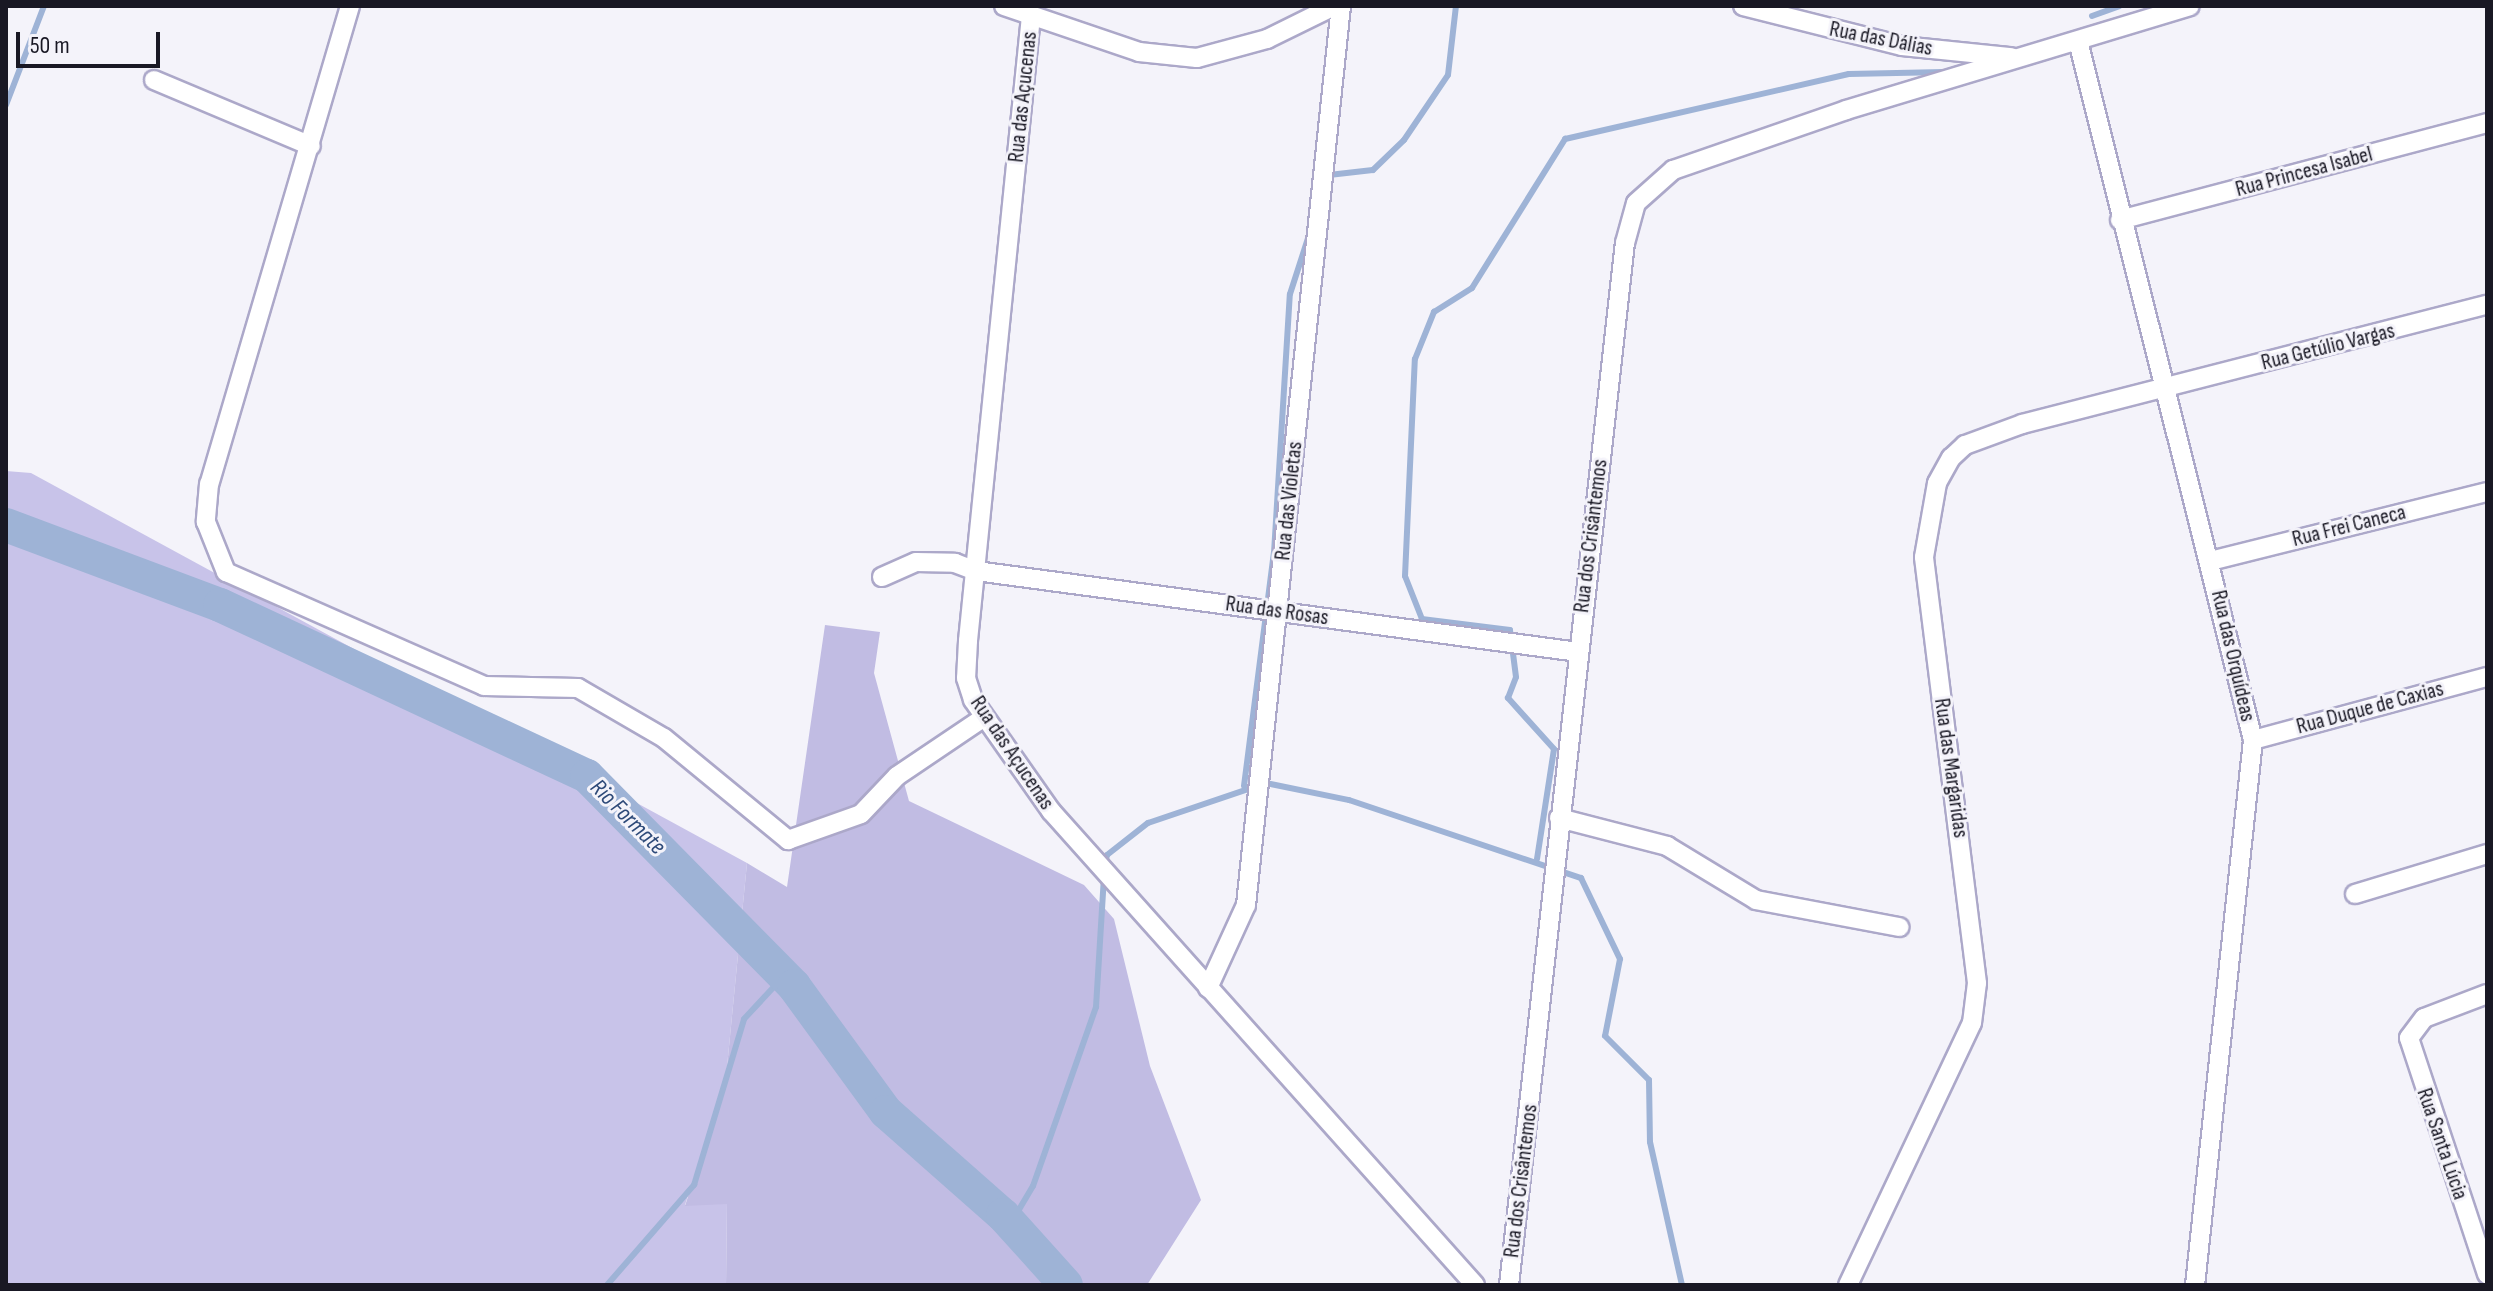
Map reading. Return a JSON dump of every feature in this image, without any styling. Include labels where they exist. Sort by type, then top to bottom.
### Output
[{"type":"street","points":[[350,6],[209,484],[206,522],[226,572],[484,686],[578,688],[664,738],[788,840],[861,814],[897,776],[983,718]]},
{"type":"street","points":[[1004,6],[1139,52],[1197,58],[1267,39],[1334,6]]},
{"type":"street","name":"Rua das Violetas","points":[[1208,988],[1246,905],[1341,6]]},
{"type":"street","name":"Rua das Dálias","points":[[1743,6],[1889,44],[2022,58]]},
{"type":"street","name":"Rua dos Crisântemos","points":[[1509,1285],[1625,243],[1636,203],[1673,170],[2190,6]]},
{"type":"street","name":"Rua das Açucenas","points":[[1031,16],[966,678],[983,718],[1051,811],[1475,1285]]},
{"type":"street","name":"Rua das Orquídeas","points":[[2071,43],[2169,388],[2253,740],[2195,1285]]},
{"type":"street","points":[[154,80],[311,146]]},
{"type":"street","name":"Rua Princesa Isabel","points":[[2120,220],[2487,123]]},
{"type":"street","name":"Rua Getúlio Vargas","points":[[2169,388],[2487,305]]},
{"type":"street","name":"Rua das Margaridas","points":[[1848,1285],[1972,1023],[1977,983],[1924,557],[1937,483],[1951,458],[1985,435],[2169,388]]},
{"type":"street","name":"Rua Frei Caneca","points":[[2210,561],[2487,492]]},
{"type":"street","name":"Rua das Rosas","points":[[882,577],[916,562],[955,563],[976,571],[1578,652]]},
{"type":"street","name":"Rua Duque de Caxias","points":[[2253,740],[2487,677]]},
{"type":"street","points":[[1559,818],[1667,846],[1756,900],[1899,927]]},
{"type":"street","points":[[2355,894],[2487,854]]},
{"type":"street","name":"Rua Santa Lúcia","points":[[2487,994],[2424,1018],[2409,1038],[2410,1052],[2487,1274]]},
{"type":"shaded area","points":[[6,471],[31,473],[747,863],[726,1077],[685,1205],[727,1203],[726,1285],[6,1285]]},
{"type":"shaded area","points":[[825,625],[880,632],[874,673],[909,801],[1084,885],[1114,919],[1150,1066],[1201,1200],[1147,1285],[726,1285],[727,1204],[685,1206],[726,1077],[747,863],[787,887]]},
{"type":"waterway","points":[[6,105],[44,6]]},
{"type":"waterway","points":[[1329,175],[1373,170],[1404,140],[1448,75],[1456,6]]},
{"type":"waterway","points":[[2092,16],[2119,6]]},
{"type":"waterway","points":[[1537,859],[1554,749],[1508,698],[1516,677],[1510,630],[1422,619],[1405,576],[1415,359],[1434,312],[1472,288],[1565,139],[1849,74],[1944,72]]},
{"type":"waterway","points":[[1244,786],[1274,553],[1290,294],[1309,235]]},
{"type":"waterway","name":"Rio Formate","points":[[6,525],[220,605],[587,776],[794,986],[886,1112],[1003,1215],[1066,1285]]},
{"type":"waterway","points":[[1105,865],[1107,855],[1148,823],[1266,783],[1349,800],[1581,878],[1620,959],[1605,1036],[1649,1080],[1650,1142],[1682,1285]]},
{"type":"waterway","points":[[1011,1223],[1033,1186],[1096,1007],[1104,876]]},
{"type":"waterway","points":[[607,1285],[694,1185],[744,1019],[784,976]]}]
